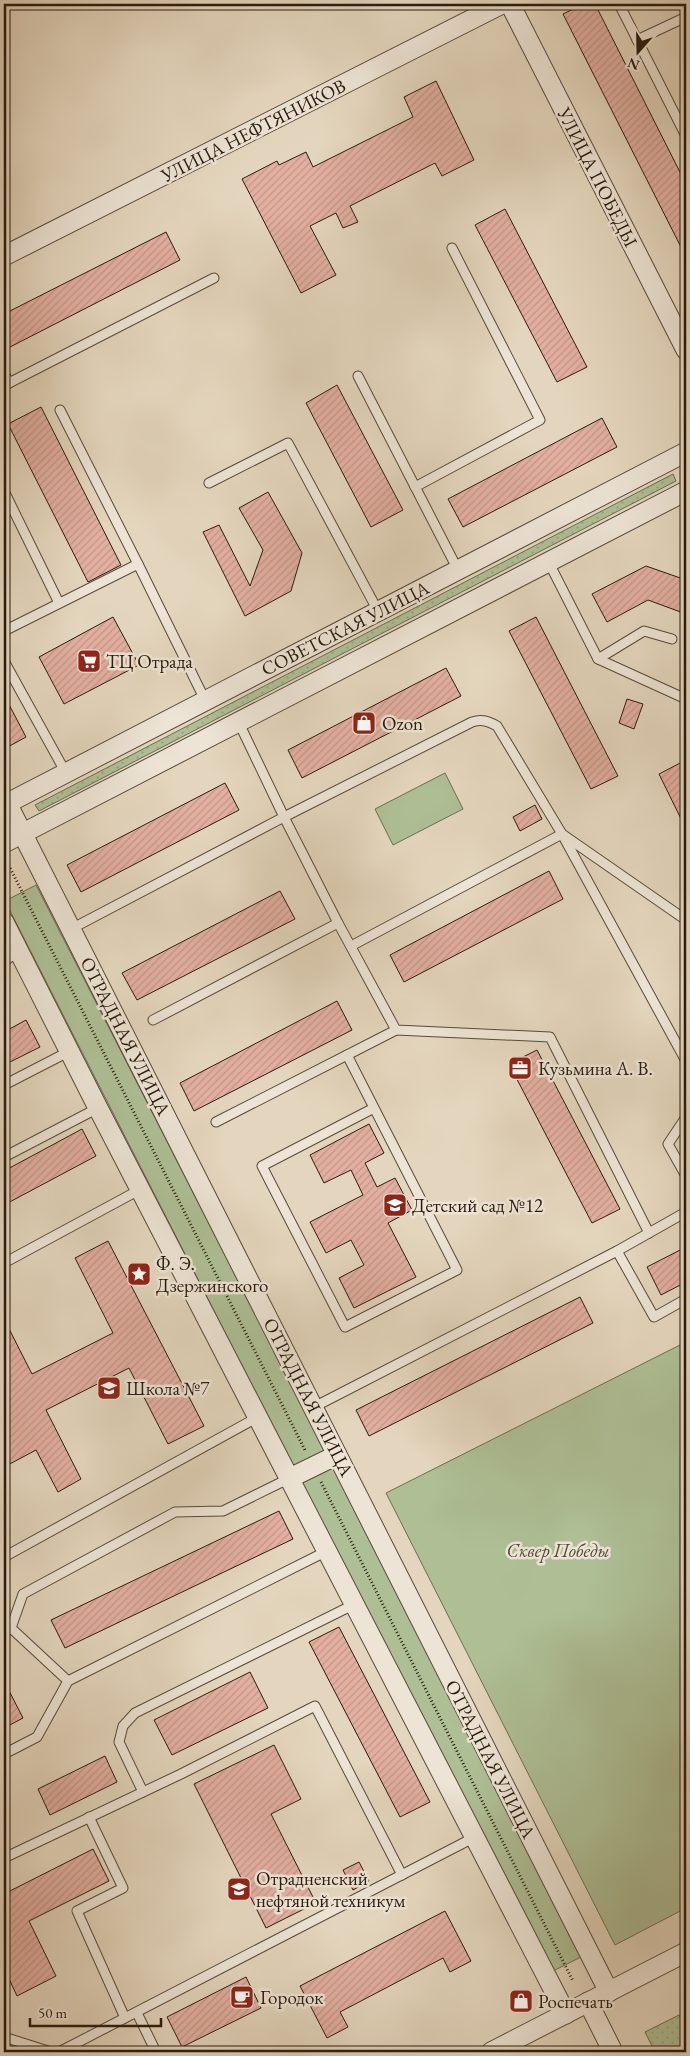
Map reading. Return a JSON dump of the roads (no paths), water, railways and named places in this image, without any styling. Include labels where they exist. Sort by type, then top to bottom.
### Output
[{"type":"street","name":"УЛИЦА НЕФТЯНИКОВ","points":[[4,256],[502,4]]},
{"type":"street","name":"УЛИЦА ПОБЕДЫ","points":[[510,4],[686,350]]},
{"type":"street","name":"СОВЕТСКАЯ УЛИЦА","points":[[6,804],[686,452]]},
{"type":"street","name":"СОВЕТСКАЯ УЛИЦА","points":[[4,843],[686,491]]},
{"type":"street","name":"ОТРАДНАЯ УЛИЦА","points":[[6,804],[23,833],[609,1992]]},
{"type":"street","points":[[4,922],[11,956],[70,1051],[566,2014]]},
{"type":"street","points":[[290,1478],[337,1455]]},
{"type":"street","points":[[491,2052],[686,1952]]},
{"type":"street","points":[[588,2002],[613,2052]]},
{"type":"lane","points":[[619,4],[686,136]]},
{"type":"lane","points":[[637,40],[686,17]]},
{"type":"lane","points":[[415,487],[540,420],[452,248]]},
{"type":"lane","points":[[4,373],[6,384],[214,278]]},
{"type":"lane","points":[[358,376],[458,570]]},
{"type":"lane","points":[[60,410],[205,700]]},
{"type":"lane","points":[[209,483],[288,443],[378,612]]},
{"type":"lane","points":[[4,491],[59,603]]},
{"type":"lane","points":[[548,561],[598,659],[686,699]]},
{"type":"lane","points":[[4,631],[138,564]]},
{"type":"lane","points":[[598,659],[644,631],[672,639]]},
{"type":"lane","points":[[4,661],[66,773]]},
{"type":"lane","points":[[71,929],[284,817],[472,722],[480,720],[490,721],[497,726],[562,834],[686,1061]]},
{"type":"lane","points":[[238,721],[338,923],[396,1030]]},
{"type":"lane","points":[[562,834],[686,920]]},
{"type":"lane","points":[[351,946],[562,834]]},
{"type":"lane","points":[[153,1020],[338,923]]},
{"type":"lane","points":[[216,1122],[396,1030],[550,1037],[649,1233]]},
{"type":"lane","points":[[4,1084],[70,1051]]},
{"type":"lane","points":[[347,1055],[457,1270],[345,1327],[262,1166],[374,1108]]},
{"type":"lane","points":[[4,1157],[98,1108]]},
{"type":"lane","points":[[686,1117],[668,1144],[686,1176]]},
{"type":"lane","points":[[4,1263],[141,1189]]},
{"type":"lane","points":[[314,1407],[617,1250],[686,1212]]},
{"type":"lane","points":[[617,1250],[654,1317],[686,1299]]},
{"type":"lane","points":[[4,1557],[258,1417]]},
{"type":"lane","points":[[68,1682],[7,1630],[23,1594],[175,1512],[223,1511],[290,1478]]},
{"type":"lane","points":[[4,1754],[37,1737],[68,1682],[327,1551]]},
{"type":"lane","points":[[143,1792],[119,1736],[123,1726],[135,1713],[354,1604]]},
{"type":"lane","points":[[4,1858],[143,1792],[314,1706],[402,1875]]},
{"type":"lane","points":[[90,1817],[123,1888],[77,1911],[126,2018]]},
{"type":"lane","points":[[58,2052],[475,1837]]},
{"type":"lane","points":[[136,2013],[156,2052]]},
{"type":"lane","points":[[4,2037],[51,2052]]},
{"type":"place","name":"ТЦ Отрада","points":[[89,661]]},
{"type":"place","name":"Ozon","points":[[364,723]]},
{"type":"place","name":"Кузьмина А. В.","points":[[520,1068]]},
{"type":"place","name":"Детский сад №12","points":[[395,1205]]},
{"type":"place","name":"Ф. Э. Дзержинского","points":[[139,1274]]},
{"type":"place","name":"Школа №7","points":[[109,1388]]},
{"type":"place","name":"Отрадненский нефтяной техникум","points":[[239,1889]]},
{"type":"place","name":"Городок","points":[[242,1997]]},
{"type":"place","name":"Роспечать","points":[[521,2001]]},
{"type":"park label","name":"Сквер Победы","points":[[558,1550]]}]
